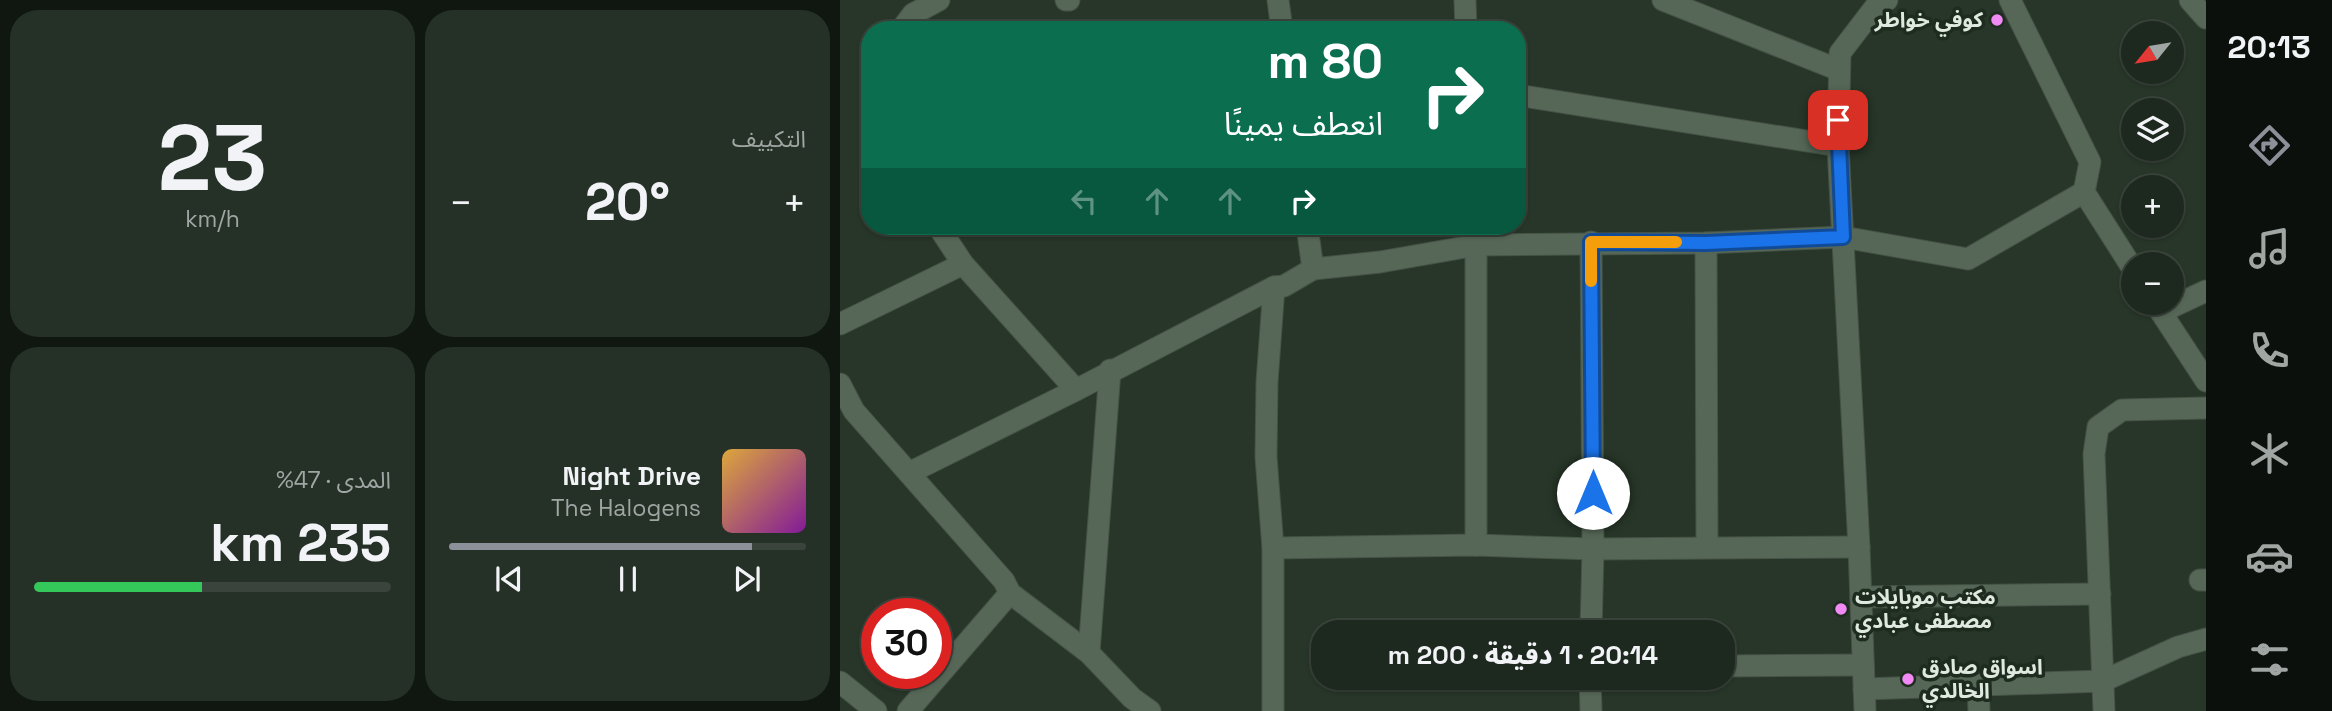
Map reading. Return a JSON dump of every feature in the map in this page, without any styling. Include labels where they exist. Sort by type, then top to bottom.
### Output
[{"type":"street","points":[[908,21],[913,14],[939,0]]},
{"type":"street","points":[[1278,0],[1281,21]]},
{"type":"street","points":[[1465,0],[1466,21]]},
{"type":"street","points":[[1663,0],[1839,69]]},
{"type":"street","points":[[2010,0],[2090,162],[2084,192],[2122,252]]},
{"type":"street","points":[[2190,0],[2206,18]]},
{"type":"street","points":[[1865,711],[1838,146],[1839,69],[1840,53],[1877,2]]},
{"type":"street","points":[[1526,96],[1838,146]]},
{"type":"street","points":[[909,473],[1273,287],[1284,286],[1313,269],[1381,262],[1477,235],[1591,242],[1706,243],[1843,237],[1968,259],[2084,192]]},
{"type":"street","points":[[944,235],[963,264],[1076,390]]},
{"type":"street","points":[[1308,235],[1313,269]]},
{"type":"street","points":[[1476,545],[1477,235]]},
{"type":"street","points":[[1591,242],[1591,620]]},
{"type":"street","points":[[1706,243],[1707,547]]},
{"type":"street","points":[[840,324],[963,264]]},
{"type":"street","points":[[1273,287],[1266,457],[1273,548],[1273,711]]},
{"type":"street","points":[[2184,298],[2206,291]]},
{"type":"street","points":[[2163,315],[2206,382]]},
{"type":"street","points":[[1089,653],[1110,370]]},
{"type":"street","points":[[840,384],[854,411],[1004,581],[1010,593],[1089,653],[1127,705],[1150,711]]},
{"type":"street","points":[[2104,711],[2094,454],[2098,427],[2122,410],[2206,408]]},
{"type":"street","points":[[1273,548],[1476,545],[1593,549],[1859,547]]},
{"type":"street","points":[[908,711],[1010,593]]},
{"type":"street","points":[[1861,597],[2100,594]]},
{"type":"street","points":[[1864,689],[2103,681],[2179,647],[2206,639]]},
{"type":"street","points":[[1735,666],[1863,664]]},
{"type":"street","points":[[840,682],[876,711]]},
{"type":"street","points":[[1978,685],[1979,711]]},
{"type":"street","points":[[1590,690],[1591,711]]},
{"type":"slow traffic","points":[[1591,281],[1591,242],[1676,242]]},
{"type":"place","name":"كوفي خواطر","points":[[1997,20]]},
{"type":"place","name":"مكتب موبايلات مصطفى عبادي","points":[[1841,609]]},
{"type":"place","name":"اسواق صادق الخالدي","points":[[1908,679]]},
{"type":"route","points":[[1593,493],[1591,242],[1706,243],[1843,237],[1838,120]]}]
